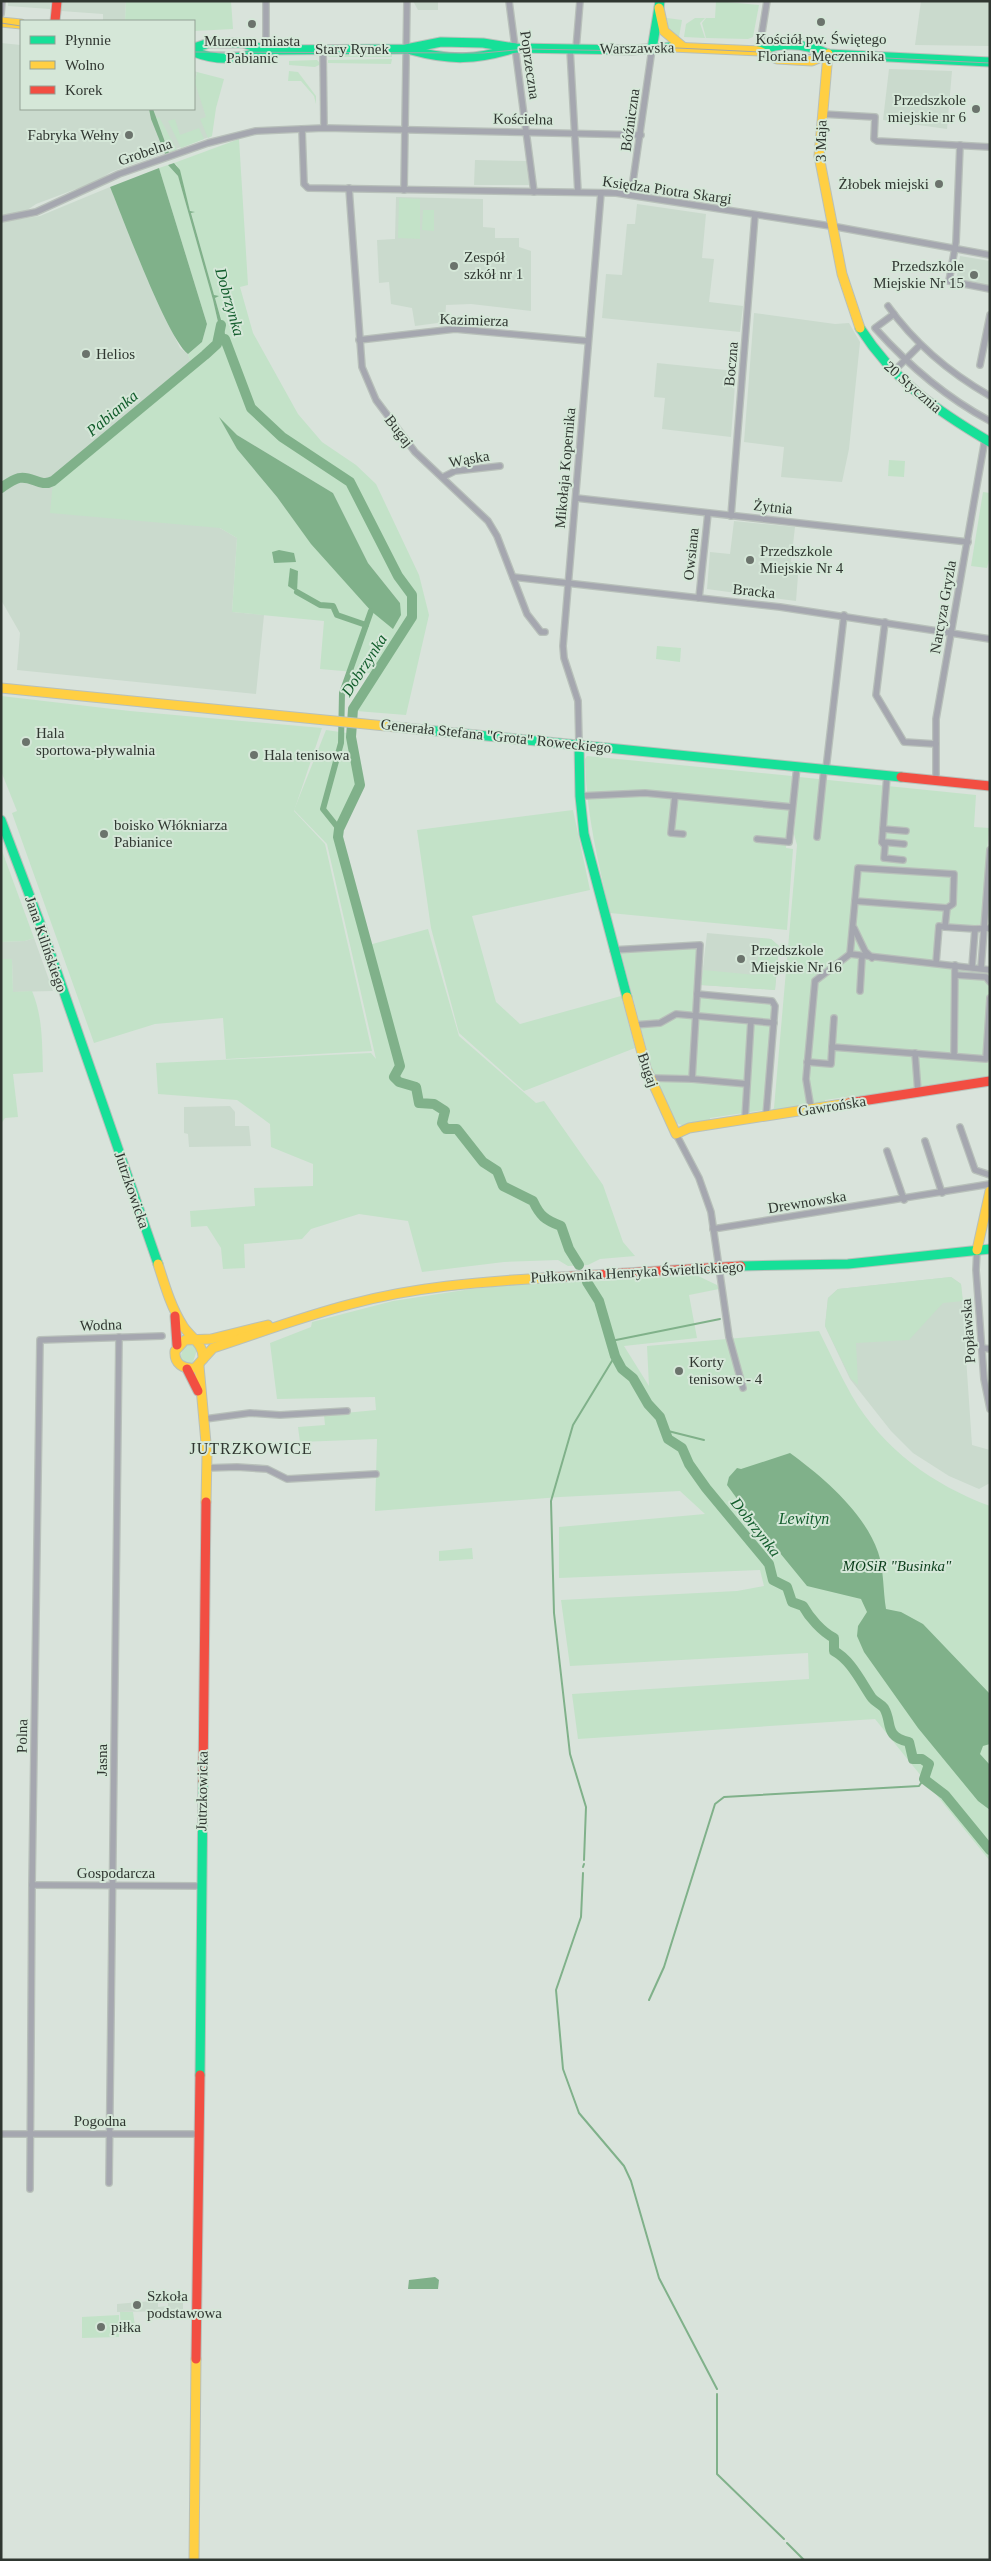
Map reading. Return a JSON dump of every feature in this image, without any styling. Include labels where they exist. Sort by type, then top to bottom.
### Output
[{"type":"street","points":[[1,14],[2,1]]},
{"type":"street","points":[[55,20],[56,1]]},
{"type":"street","points":[[266,1],[266,50]]},
{"type":"street","points":[[406,49],[407,1]]},
{"type":"street","name":"Poprzeczna","points":[[509,1],[534,192]]},
{"type":"street","points":[[578,192],[573,49],[580,1]]},
{"type":"street","points":[[759,51],[767,1]]},
{"type":"street","points":[[660,4],[664,31],[683,47]]},
{"type":"street","points":[[652,49],[660,4]]},
{"type":"street","points":[[1,22],[20,24]]},
{"type":"street","name":"Warszawska","points":[[406,49],[442,42],[484,43],[515,48],[652,49],[683,47],[759,51],[775,59],[785,60],[812,61],[828,54],[990,62]]},
{"type":"street","name":"Stary Rynek","points":[[195,50],[208,44],[242,43],[266,50],[406,49],[404,190]]},
{"type":"street","name":"Warszawska","points":[[759,51],[775,44],[801,45],[814,46],[828,54]]},
{"type":"street","name":"Warszawska","points":[[406,49],[436,57],[483,58],[515,48]]},
{"type":"street","points":[[323,49],[324,128]]},
{"type":"street","name":"Bóźniczna","points":[[631,195],[652,49]]},
{"type":"street","name":"Stary Rynek","points":[[195,51],[209,58],[243,58],[266,50]]},
{"type":"street","name":"3 Maja","points":[[828,54],[819,156],[833,226]]},
{"type":"street","points":[[822,114],[875,117],[874,139],[877,142],[990,147]]},
{"type":"street","points":[[302,129],[404,129]]},
{"type":"street","name":"Księdza Piotra Skargi","points":[[302,129],[304,184],[308,188],[578,192],[631,195],[833,226],[990,255]]},
{"type":"street","name":"Grobelna","points":[[1,219],[36,212],[110,178],[240,133],[302,129]]},
{"type":"street","name":"Kościelna","points":[[404,129],[641,135]]},
{"type":"street","points":[[960,145],[954,248],[949,281],[990,289]]},
{"type":"street","name":"Bugaj","points":[[349,188],[362,367],[376,400],[416,452],[493,528],[514,577],[527,614],[541,632],[545,632]]},
{"type":"street","name":"Mikołaja Kopernika","points":[[579,743],[578,701],[563,654],[600,193]]},
{"type":"street","name":"Boczna","points":[[731,516],[756,215]]},
{"type":"street","name":"20 Stycznia","points":[[833,226],[847,294],[857,324],[878,356],[893,372],[936,408],[988,440]]},
{"type":"street","points":[[888,306],[920,345],[967,383],[990,396]]},
{"type":"street","points":[[894,314],[875,328],[905,361],[955,401],[990,421]]},
{"type":"street","points":[[980,365],[987,344],[990,315]]},
{"type":"street","name":"Kazimierza","points":[[359,340],[454,329],[588,340]]},
{"type":"street","points":[[893,372],[920,345]]},
{"type":"street","name":"Narcyza Gryzla","points":[[936,780],[936,719],[988,440]]},
{"type":"street","name":"Wąska","points":[[443,477],[455,471],[500,466]]},
{"type":"street","name":"Żytnia","points":[[576,498],[968,542]]},
{"type":"street","name":"Owsiana","points":[[699,598],[708,513]]},
{"type":"street","name":"Bracka","points":[[514,577],[844,615],[990,639]]},
{"type":"street","points":[[818,837],[844,615]]},
{"type":"street","points":[[885,622],[876,695],[904,742],[936,744]]},
{"type":"street","name":"Generała Stefana \"Grota\" Roweckiego","points":[[1,688],[579,743],[990,786]]},
{"type":"street","name":"Bugaj","points":[[579,743],[580,796],[584,834],[613,950],[650,1078],[706,1196],[713,1229],[729,1337],[742,1388]]},
{"type":"street","points":[[757,839],[789,842],[797,766]]},
{"type":"street","points":[[888,776],[882,842],[885,846],[884,858],[903,860]]},
{"type":"street","points":[[580,796],[645,793],[792,807]]},
{"type":"street","points":[[675,796],[670,833],[683,834]]},
{"type":"street","name":"Jana Kilińskiego","points":[[1,820],[40,922],[90,1069]]},
{"type":"street","points":[[883,829],[906,831]]},
{"type":"street","points":[[882,842],[904,844]]},
{"type":"street","points":[[981,968],[987,928],[990,850]]},
{"type":"street","points":[[811,1109],[806,1090],[815,982],[850,954],[858,868],[954,874],[953,904],[947,908],[855,901]]},
{"type":"street","points":[[945,926],[947,908]]},
{"type":"street","points":[[853,917],[858,938],[865,951],[871,957],[877,959]]},
{"type":"street","points":[[936,963],[939,926],[987,928]]},
{"type":"street","points":[[972,967],[976,929]]},
{"type":"street","points":[[613,950],[700,945],[692,1079]]},
{"type":"street","points":[[850,954],[862,958],[936,963],[990,970]]},
{"type":"street","points":[[860,991],[862,958]]},
{"type":"street","points":[[954,1056],[956,965]]},
{"type":"street","points":[[956,975],[986,977],[990,982]]},
{"type":"street","points":[[697,994],[772,1001],[775,1006],[766,1116]]},
{"type":"street","points":[[832,1047],[986,1059],[990,998]]},
{"type":"street","points":[[634,1025],[660,1024],[676,1014],[774,1023]]},
{"type":"street","points":[[807,1062],[831,1064],[834,1018]]},
{"type":"street","points":[[745,1119],[751,1021]]},
{"type":"street","points":[[916,1053],[918,1092]]},
{"type":"street","name":"Jutrzkowicka","points":[[90,1069],[174,1311],[185,1330],[195,1340]]},
{"type":"street","points":[[650,1078],[692,1079],[747,1084]]},
{"type":"street","name":"Gawrońska","points":[[676,1134],[689,1128],[990,1082]]},
{"type":"street","points":[[960,1126],[975,1170],[990,1175]]},
{"type":"street","points":[[925,1141],[942,1193]]},
{"type":"street","points":[[887,1150],[904,1200]]},
{"type":"street","name":"Drewnowska","points":[[713,1229],[904,1200],[990,1184]]},
{"type":"street","points":[[978,1250],[990,1191]]},
{"type":"street","name":"Pułkownika Henryka Świetlickiego","points":[[195,1340],[300,1319],[389,1296],[469,1282],[718,1266],[848,1264],[990,1249]]},
{"type":"street","name":"Popławska","points":[[978,1250],[976,1270],[985,1387],[990,1409]]},
{"type":"street","name":"Jutrzkowicka","points":[[174,1311],[177,1345]]},
{"type":"street","name":"Pułkownika Henryka Świetlickiego","points":[[201,1362],[208,1351],[213,1348],[300,1319]]},
{"type":"street","name":"Wodna","points":[[40,1340],[162,1336]]},
{"type":"street","name":"Jasna","points":[[109,2184],[112,2134],[119,1337]]},
{"type":"street","name":"Polna","points":[[30,2189],[32,1885],[40,1340]]},
{"type":"street","points":[[185,1340],[195,1340],[204,1350],[201,1362],[187,1369],[180,1366],[175,1359],[174,1351],[177,1345],[185,1340]]},
{"type":"street","points":[[982,1348],[990,1349]]},
{"type":"street","name":"Jutrzkowicka","points":[[194,2560],[206,1468],[204,1419],[200,1396],[201,1362]]},
{"type":"street","name":"Jutrzkowicka","points":[[187,1369],[200,1396]]},
{"type":"street","points":[[204,1419],[250,1413],[280,1415],[348,1411]]},
{"type":"street","points":[[206,1468],[267,1469],[287,1479],[376,1474]]},
{"type":"street","name":"Gospodarcza","points":[[32,1885],[201,1886]]},
{"type":"street","name":"Pogodna","points":[[1,2134],[198,2134]]},
{"type":"shaded area","points":[[8,1],[51,1],[50,9],[8,6]]},
{"type":"shaded area","points":[[62,1],[126,1],[125,20],[103,20],[103,14],[61,11]]},
{"type":"shaded area","points":[[413,1],[438,1],[438,10],[418,10]]},
{"type":"shaded area","points":[[921,1],[990,1],[990,46],[915,45]]},
{"type":"shaded area","points":[[1,43],[20,45],[20,110],[195,110],[195,79],[212,136],[111,172],[86,188],[76,189],[36,204],[23,213],[1,216]]},
{"type":"shaded area","points":[[889,69],[952,71],[947,129],[883,120]]},
{"type":"shaded area","points":[[475,160],[526,161],[529,185],[474,185]]},
{"type":"shaded area","points":[[110,187],[163,312],[180,348],[188,354],[192,366],[220,528],[237,538],[232,612],[264,615],[256,694],[17,670],[20,633],[1,600],[1,222],[40,216]]},
{"type":"shaded area","name":"Zespół szkół nr 1","points":[[396,197],[483,199],[483,227],[495,228],[495,238],[519,238],[519,247],[531,251],[531,311],[471,304],[446,305],[445,322],[415,326],[412,308],[391,304],[389,282],[379,283],[377,240],[395,239]]},
{"type":"shaded area","points":[[637,204],[706,214],[702,258],[714,259],[709,302],[743,306],[740,332],[602,318],[606,274],[622,275],[627,224],[635,224]]},
{"type":"shaded area","name":"Przedszkole Miejskie Nr 15","points":[[960,256],[990,261],[990,286],[956,281]]},
{"type":"shaded area","points":[[754,313],[835,324],[849,323],[860,342],[849,449],[842,482],[781,477],[784,447],[744,442]]},
{"type":"shaded area","points":[[657,363],[736,371],[731,437],[662,429],[665,398],[654,397]]},
{"type":"shaded area","name":"Przedszkole Miejskie Nr 4","points":[[734,521],[795,527],[791,562],[799,563],[796,601],[707,589],[710,552],[730,554]]},
{"type":"shaded area","name":"Przedszkole Miejskie Nr 16","points":[[707,933],[771,939],[779,946],[775,990],[701,985]]},
{"type":"shaded area","points":[[34,938],[53,991],[13,992],[12,959],[1,959],[1,942],[25,941]]},
{"type":"shaded area","points":[[230,1106],[235,1112],[235,1126],[249,1126],[251,1146],[189,1147],[188,1134],[184,1133],[184,1107]]},
{"type":"shaded area","points":[[951,1277],[961,1284],[972,1445],[990,1450],[990,1483],[979,1489],[949,1476],[913,1453],[891,1431],[850,1379],[825,1326],[828,1298],[838,1289]]},
{"type":"shaded area","name":"Szkoła podstawowa","points":[[168,2297],[183,2297],[183,2314],[168,2314],[167,2311],[117,2312],[117,2304],[151,2301],[158,2302],[158,2307],[168,2306]]},
{"type":"green space","points":[[126,1],[231,1],[233,29],[195,31],[195,20],[125,20]]},
{"type":"green space","points":[[716,1],[759,5],[753,37],[748,39],[706,38],[702,23],[706,18],[715,18]]},
{"type":"green space","points":[[667,18],[682,20],[679,37],[668,27]]},
{"type":"green space","points":[[695,18],[705,18],[700,23],[705,38],[684,37],[686,24]]},
{"type":"green space","points":[[392,54],[392,57],[328,57],[330,55]]},
{"type":"green space","points":[[392,59],[391,64],[328,63],[328,60]]},
{"type":"green space","points":[[317,60],[321,64],[315,67],[289,65],[289,61]]},
{"type":"green space","points":[[289,71],[298,72],[316,96],[316,104],[314,96],[301,81],[288,81]]},
{"type":"green space","points":[[197,72],[224,79],[216,108],[212,136],[208,138],[200,119],[206,117],[195,80]]},
{"type":"green space","points":[[159,117],[177,150],[170,152],[156,118]]},
{"type":"green space","points":[[175,119],[180,135],[199,128],[204,139],[181,148],[168,121]]},
{"type":"green space","points":[[239,139],[248,285],[240,287],[253,333],[298,414],[322,442],[356,465],[376,484],[419,575],[429,615],[406,715],[356,711],[395,646],[377,674],[320,669],[324,621],[232,612],[237,538],[220,528],[50,513],[53,481],[192,366],[188,354],[202,342],[207,324],[159,168],[168,165],[178,176],[213,300],[218,322],[218,332],[221,328],[237,376],[215,298],[217,296],[214,296],[191,212],[194,212],[190,211],[177,165],[174,163]],"holes":[[[221,420],[237,435],[333,493],[368,563],[400,603],[371,611],[310,542],[277,497],[237,449]]]},
{"type":"green space","points":[[890,180],[908,180],[908,191],[890,191]]},
{"type":"green space","points":[[399,198],[420,199],[420,239],[398,238]]},
{"type":"green space","points":[[423,210],[434,210],[434,231],[422,230]]},
{"type":"green space","points":[[889,460],[905,461],[904,477],[888,476]]},
{"type":"green space","points":[[983,492],[990,493],[990,556],[987,568],[971,566]]},
{"type":"green space","points":[[657,646],[681,648],[680,662],[656,659]]},
{"type":"green space","points":[[1,696],[130,711],[322,728],[294,811],[325,844],[372,1051],[226,1059],[223,1018],[155,1024],[94,1043],[12,813],[17,811],[1,771]]},
{"type":"green space","points":[[326,730],[347,733],[356,786],[334,834],[365,946],[428,929],[459,1036],[536,1103],[544,1101],[603,1185],[623,1242],[635,1256],[600,1259],[588,1265],[568,1266],[558,1260],[504,1262],[422,1272],[408,1221],[359,1214],[311,1229],[302,1239],[244,1244],[245,1268],[223,1269],[221,1248],[207,1226],[191,1227],[190,1211],[255,1206],[254,1188],[313,1186],[313,1164],[271,1147],[270,1124],[237,1100],[158,1094],[156,1063],[371,1053],[376,1059],[327,844],[294,810]]},
{"type":"green space","points":[[587,756],[792,776],[786,848],[793,849],[787,930],[610,913],[590,818],[585,759]]},
{"type":"green space","points":[[799,777],[976,795],[974,827],[989,828],[981,924],[973,926],[937,925],[934,965],[990,972],[990,1077],[854,1100],[853,1096],[825,1100],[825,1104],[769,1113],[774,1108],[797,845],[794,834]]},
{"type":"green space","points":[[573,810],[590,890],[472,916],[496,1002],[520,1024],[621,996],[635,1048],[524,1091],[459,1033],[431,928],[417,830]]},
{"type":"green space","points":[[1,848],[34,938],[25,941],[1,942]]},
{"type":"green space","points":[[760,938],[771,939],[779,946],[775,990],[701,985],[703,970],[756,975]]},
{"type":"green space","points":[[696,948],[698,951],[695,996],[771,1003],[773,1005],[764,1110],[710,1118],[710,1122],[684,1126],[674,1122],[651,1066],[621,952]]},
{"type":"green space","points":[[1,959],[12,959],[13,992],[32,991],[36,1001],[42,1041],[43,1072],[13,1074],[18,1117],[5,1118],[1,1124]]},
{"type":"green space","name":"MOSiR \"Businka\"","points":[[696,1275],[717,1285],[719,1289],[689,1295],[697,1338],[624,1346],[649,1386],[647,1346],[819,1331],[839,1372],[864,1415],[894,1449],[929,1476],[990,1506],[990,1861],[875,1719],[578,1739],[572,1694],[809,1679],[808,1653],[570,1666],[561,1600],[737,1591],[764,1586],[760,1570],[559,1578],[559,1527],[705,1514],[680,1491],[560,1497],[375,1511],[377,1439],[300,1442],[298,1427],[325,1425],[324,1415],[376,1410],[375,1397],[277,1399],[270,1343],[311,1327],[312,1322],[393,1301],[471,1289],[524,1284]]},
{"type":"green space","points":[[951,1277],[961,1284],[963,1301],[943,1303],[909,1340],[856,1343],[858,1385],[851,1379],[825,1326],[828,1298],[838,1289]]},
{"type":"green space","points":[[185,1343],[192,1343],[197,1350],[192,1365],[187,1365],[180,1358]]},
{"type":"green space","points":[[472,1548],[473,1559],[439,1561],[439,1551]]},
{"type":"green space","points":[[120,2312],[133,2312],[136,2333],[121,2333]]},
{"type":"green space","name":"piłka","points":[[119,2315],[119,2337],[82,2338],[82,2317]]},
{"type":"water","points":[[149,110],[153,110],[169,153],[165,154]]},
{"type":"water","points":[[174,163],[180,170],[190,211],[195,212],[191,213],[214,295],[219,296],[215,298],[230,352],[228,352],[222,330],[218,332],[218,322],[213,300],[178,176],[168,165]]},
{"type":"water","points":[[159,168],[207,324],[202,342],[188,354],[179,344],[169,326],[110,187]]},
{"type":"water","points":[[219,417],[237,435],[333,493],[368,563],[400,603],[401,615],[393,629],[371,611],[311,544],[277,497],[237,449]]},
{"type":"water","points":[[279,550],[294,553],[296,562],[274,563],[272,552]]},
{"type":"water","points":[[290,568],[298,571],[297,592],[288,586]]},
{"type":"water","name":"Lewityn","points":[[790,1453],[841,1496],[853,1509],[872,1537],[880,1559],[886,1609],[901,1612],[923,1624],[990,1694],[990,1744],[983,1746],[980,1754],[990,1765],[990,1810],[978,1801],[918,1728],[864,1652],[857,1636],[858,1626],[867,1612],[861,1599],[807,1586],[780,1553],[776,1552],[727,1485],[729,1477],[737,1468],[741,1469]]},
{"type":"water","points":[[435,2277],[439,2280],[438,2289],[408,2289],[409,2280]]},
{"type":"waterway","name":"Pabianka","points":[[1,488],[19,478],[28,478],[44,483],[53,481],[217,344],[221,325]]},
{"type":"waterway","name":"Dobrzynka","points":[[225,339],[251,408],[282,437],[350,482],[398,576],[412,595],[412,617],[353,709],[351,737],[360,785],[339,829],[338,837],[400,1066],[394,1077],[399,1082],[416,1087],[419,1103],[434,1104],[445,1111],[442,1123],[446,1129],[457,1129],[483,1162],[497,1171],[503,1186],[533,1201],[544,1217],[561,1226],[569,1249],[579,1265]]},
{"type":"waterway","points":[[297,592],[320,605],[333,606],[337,615],[366,625]]},
{"type":"waterway","points":[[339,829],[323,809],[341,743],[342,693],[371,611]]},
{"type":"waterway","name":"Dobrzynka","points":[[587,1282],[599,1301],[615,1356],[622,1369],[633,1378],[648,1404],[660,1417],[668,1439],[682,1448],[689,1464],[706,1488],[769,1564],[773,1580],[787,1587],[792,1602],[803,1606],[816,1624],[834,1638],[834,1651],[846,1660],[872,1698],[884,1708],[892,1733],[909,1742],[913,1759],[922,1759],[929,1764],[924,1779],[945,1795],[990,1850]]},
{"type":"waterway","points":[[611,1341],[720,1319]]},
{"type":"waterway","points":[[584,1860],[586,1807],[570,1754],[554,1613],[551,1501],[573,1425],[615,1356]]},
{"type":"waterway","points":[[664,1430],[704,1440]]},
{"type":"waterway","points":[[649,2000],[664,1967],[715,1804],[724,1797],[919,1786],[924,1779]]},
{"type":"waterway","points":[[583,1873],[581,1917],[556,1990],[563,2069],[579,2113],[624,2166],[631,2181],[659,2278],[717,2389]]},
{"type":"waterway","points":[[717,2394],[717,2474],[784,2539]]},
{"type":"waterway","points":[[787,2543],[804,2560]]},
{"type":"tram line","points":[[1,23],[20,26]]},
{"type":"tram line","points":[[195,52],[483,53],[526,49],[632,51],[677,48],[990,63]]},
{"type":"traffic: fast","points":[[652,49],[660,1]]},
{"type":"traffic: fast","points":[[195,48],[209,43],[243,43],[266,50],[406,49],[441,42],[483,43],[515,48],[632,50],[672,47]]},
{"type":"traffic: fast","points":[[759,51],[777,46],[794,45],[811,47],[828,54],[990,62]]},
{"type":"traffic: fast","points":[[411,50],[425,54],[463,58],[488,55],[515,48]]},
{"type":"traffic: fast","points":[[195,52],[212,57],[230,58],[248,56],[266,50]]},
{"type":"traffic: fast","points":[[860,328],[873,347],[902,379],[952,419],[990,442]]},
{"type":"traffic: fast","points":[[426,730],[901,777]]},
{"type":"traffic: fast","points":[[579,743],[580,796],[584,834],[627,997]]},
{"type":"traffic: fast","points":[[1,820],[40,923],[158,1264]]},
{"type":"traffic: fast","points":[[741,1266],[848,1264],[990,1249]]},
{"type":"traffic: fast","points":[[200,2075],[203,1782]]},
{"type":"traffic: slow","points":[[659,8],[664,31],[683,47]]},
{"type":"traffic: slow","points":[[1,22],[20,24]]},
{"type":"traffic: slow","points":[[672,47],[759,51],[777,59],[812,61],[828,54]]},
{"type":"traffic: slow","points":[[828,54],[819,156],[842,274],[860,328]]},
{"type":"traffic: slow","points":[[1,688],[426,730]]},
{"type":"traffic: slow","points":[[627,997],[646,1068],[676,1134],[689,1128],[849,1103]]},
{"type":"traffic: slow","points":[[977,1250],[990,1191]]},
{"type":"traffic: slow","points":[[158,1264],[175,1311],[183,1326],[186,1330],[190,1334],[193,1338],[196,1341],[199,1345],[203,1354],[203,1359],[195,1368],[187,1368],[180,1365],[176,1359],[175,1351],[185,1340],[211,1339],[268,1325]]},
{"type":"traffic: slow","points":[[203,1359],[213,1348],[316,1314],[375,1298],[446,1286],[543,1278]]},
{"type":"traffic: slow","points":[[199,1366],[207,1454],[206,1502]]},
{"type":"traffic: slow","points":[[194,2560],[196,2359]]},
{"type":"traffic: jam","points":[[55,20],[57,1]]},
{"type":"traffic: jam","points":[[901,777],[990,786]]},
{"type":"traffic: jam","points":[[849,1103],[990,1081]]},
{"type":"traffic: jam","points":[[543,1278],[741,1266]]},
{"type":"traffic: jam","points":[[175,1316],[177,1345]]},
{"type":"traffic: jam","points":[[187,1369],[198,1391]]},
{"type":"traffic: jam","points":[[203,1782],[206,1502]]},
{"type":"traffic: jam","points":[[196,2359],[200,2075]]},
{"type":"place","name":"Kościół pw. Świętego Floriana Męczennika","points":[[821,22]]},
{"type":"place","name":"Muzeum miasta Pabianic","points":[[252,24]]},
{"type":"place","name":"Przedszkole miejskie nr 6","points":[[976,109]]},
{"type":"place","name":"Fabryka Wełny","points":[[129,135]]},
{"type":"place","name":"Żłobek miejski","points":[[939,184]]},
{"type":"place","name":"Zespół szkół nr 1","points":[[454,266]]},
{"type":"place","name":"Przedszkole Miejskie Nr 15","points":[[974,275]]},
{"type":"place","name":"Helios","points":[[86,354]]},
{"type":"place","name":"Przedszkole Miejskie Nr 4","points":[[750,560]]},
{"type":"place","name":"Hala sportowa-pływalnia","points":[[26,742]]},
{"type":"place","name":"Hala tenisowa","points":[[254,755]]},
{"type":"place","name":"boisko Włókniarza Pabianice","points":[[104,834]]},
{"type":"place","name":"Przedszkole Miejskie Nr 16","points":[[741,959]]},
{"type":"place","name":"Korty tenisowe - 4","points":[[679,1371]]},
{"type":"place","name":"Szkoła podstawowa","points":[[137,2305]]},
{"type":"place","name":"piłka","points":[[101,2327]]},
{"type":"district","name":"JUTRZKOWICE","points":[[251,1448]]}]
